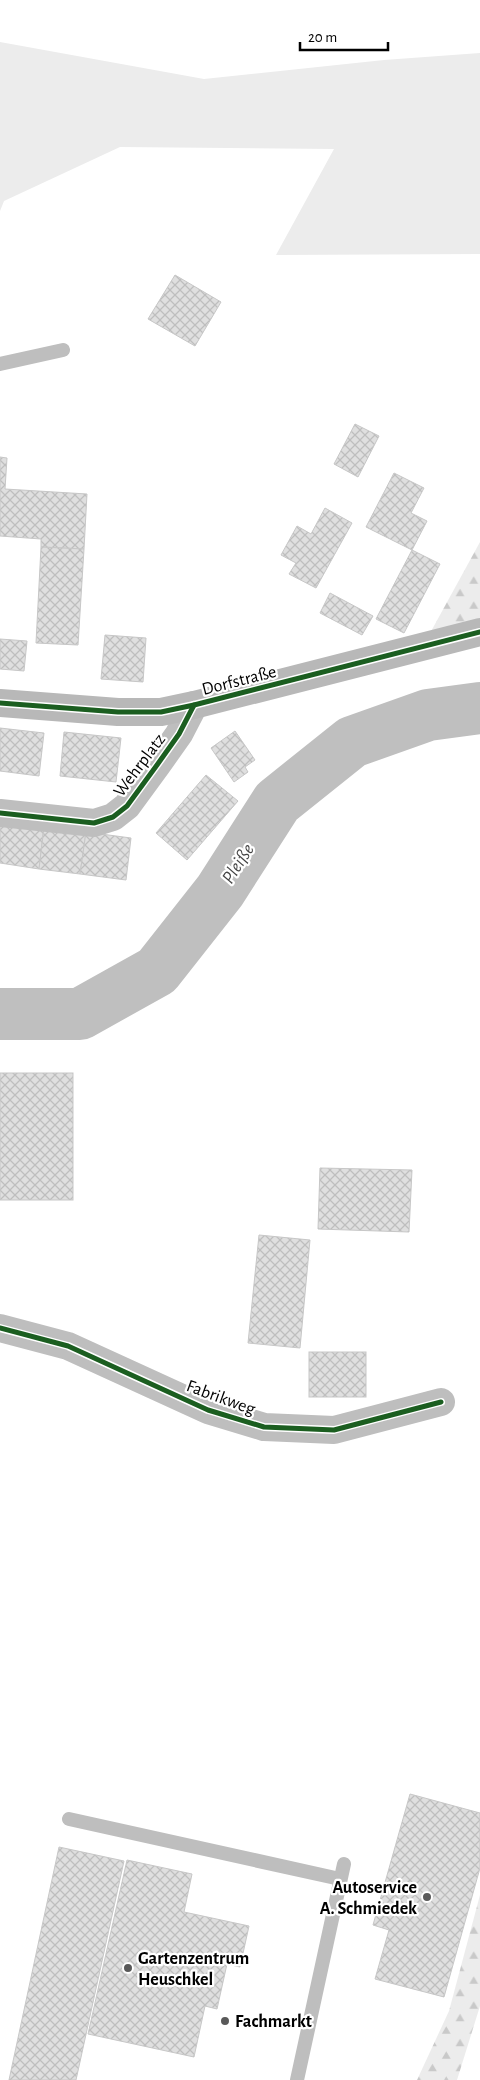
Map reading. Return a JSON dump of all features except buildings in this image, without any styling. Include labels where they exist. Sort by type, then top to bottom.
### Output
[{"type":"street","name":"Dorfstraße","points":[[0,703],[118,712],[161,712],[194,706],[480,632]]},
{"type":"street","name":"Wehrplatz","points":[[0,813],[94,822],[113,817],[127,806],[158,765],[180,734],[194,706]]},
{"type":"street","name":"Fabrikweg","points":[[0,1328],[68,1346],[208,1410],[264,1427],[334,1430],[442,1402]]},
{"type":"lane","points":[[0,364],[63,350]]},
{"type":"lane","points":[[69,1819],[340,1879]]},
{"type":"lane","points":[[297,2080],[344,1864]]},
{"type":"green space","points":[[0,42],[204,79],[384,60],[480,53],[480,254],[276,255],[334,149],[120,147],[4,201],[0,211]]},
{"type":"green space","points":[[480,542],[480,632],[423,646]]},
{"type":"green space","points":[[480,1895],[480,2006],[457,2080],[417,2080],[449,2011]]},
{"type":"waterway","name":"Pleiße","points":[[0,1014],[80,1014],[157,971],[220,891],[277,802],[352,742],[428,715],[480,708]]},
{"type":"cycle path","points":[[0,703],[118,712],[161,712],[480,632]]},
{"type":"cycle path","points":[[0,813],[94,823],[113,817],[127,806],[157,765],[179,734],[194,705]]},
{"type":"cycle path","points":[[0,1328],[68,1346],[208,1410],[264,1427],[334,1430],[441,1402]]},
{"type":"place","name":"Autoservice A. Schmiedek","points":[[427,1897]]},
{"type":"place","name":"Gartenzentrum Heuschkel","points":[[128,1968]]},
{"type":"place","name":"Fachmarkt","points":[[225,2021]]}]
